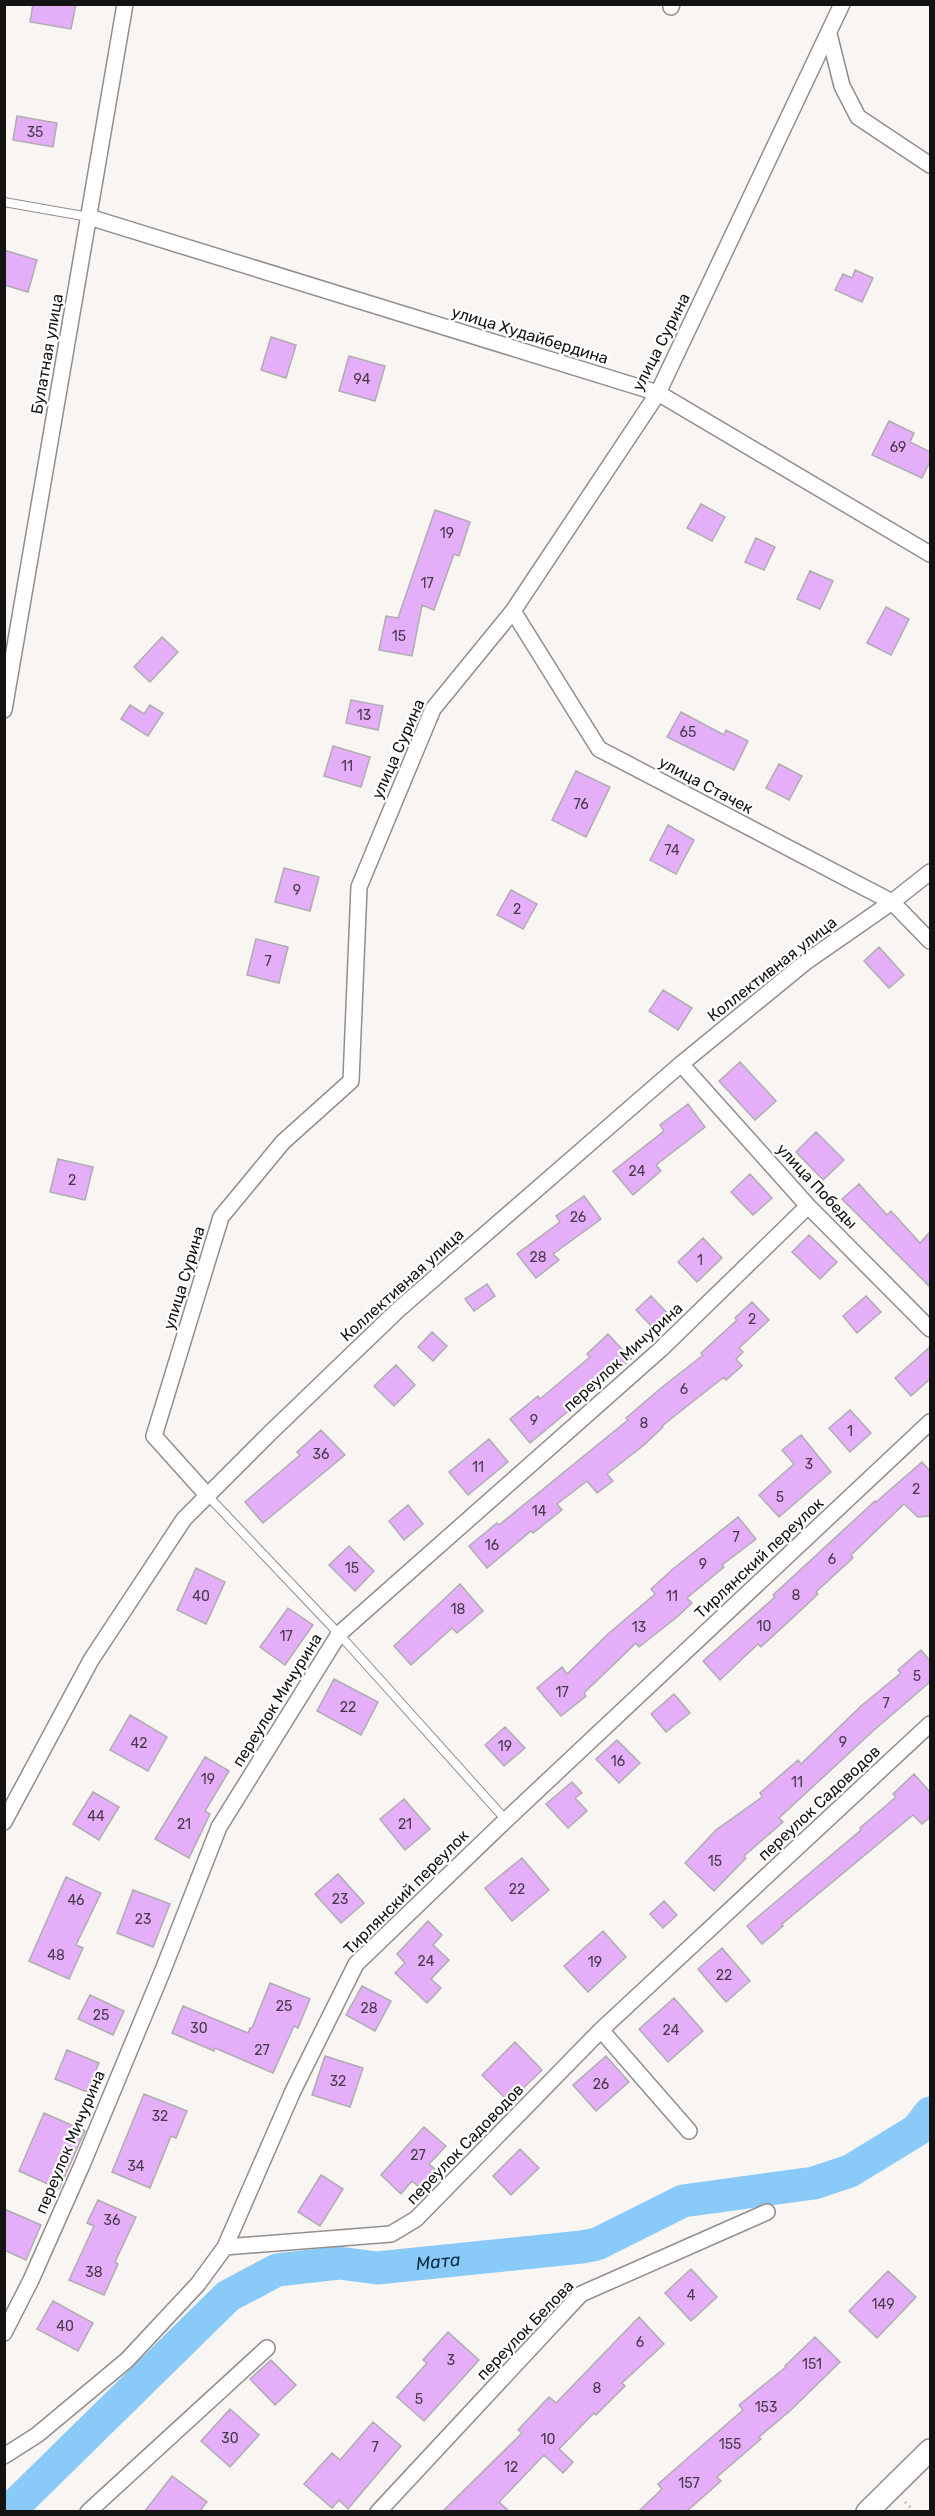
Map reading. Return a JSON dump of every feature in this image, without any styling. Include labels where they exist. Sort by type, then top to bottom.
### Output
[{"type":"street","name":"Булатная улица","points":[[4,710],[125,4]]},
{"type":"street","name":"улица Сурина","points":[[207,1495],[154,1436],[221,1217],[283,1142],[351,1081],[359,887],[433,709],[513,611],[658,393],[830,34],[842,4]]},
{"type":"street","points":[[830,34],[842,86],[858,117],[930,165]]},
{"type":"street","name":"улица Худайбердина","points":[[89,217],[658,393],[930,554]]},
{"type":"street","name":"улица Стачек","points":[[513,611],[599,749],[892,902],[930,941]]},
{"type":"street","name":"Коллективная улица","points":[[4,1822],[91,1660],[184,1519],[207,1495],[398,1310],[681,1065],[807,961],[892,902],[930,872]]},
{"type":"street","name":"улица Победы","points":[[681,1065],[808,1206],[930,1329]]},
{"type":"street","name":"переулок Мичурина","points":[[4,2333],[31,2280],[82,2164],[163,1970],[219,1827],[339,1634],[661,1348],[808,1206]]},
{"type":"street","name":"Тирлянский переулок","points":[[4,2456],[37,2435],[127,2360],[198,2284],[225,2247],[293,2091],[356,1964],[930,1422]]},
{"type":"street","name":"переулок Садоводов","points":[[225,2247],[391,2234],[416,2219],[601,2030],[930,1724]]},
{"type":"street","points":[[601,2030],[689,2131]]},
{"type":"street","name":"переулок Белова","points":[[378,2511],[581,2294],[767,2212]]},
{"type":"street","points":[[88,2511],[267,2348]]},
{"type":"street","points":[[867,2511],[930,2450]]},
{"type":"lane","points":[[4,202],[89,217]]},
{"type":"lane","points":[[207,1495],[339,1634],[506,1820]]},
{"type":"building","points":[[33,4],[76,4],[71,29],[30,22]]},
{"type":"building","points":[[17,116],[57,123],[53,147],[13,140]]},
{"type":"building","points":[[4,250],[37,260],[28,292],[4,285]]},
{"type":"building","points":[[855,270],[873,278],[862,302],[835,290],[843,274],[852,278]]},
{"type":"building","points":[[271,337],[296,345],[286,378],[261,370]]},
{"type":"building","points":[[349,356],[385,366],[375,401],[339,391]]},
{"type":"building","points":[[889,421],[914,433],[910,442],[930,452],[930,461],[922,478],[872,455]]},
{"type":"building","points":[[701,504],[725,517],[712,541],[687,528]]},
{"type":"building","points":[[435,510],[470,522],[459,556],[454,554],[434,610],[422,605],[412,656],[379,650],[386,616],[398,618]]},
{"type":"building","points":[[756,538],[775,547],[764,570],[745,562]]},
{"type":"building","points":[[810,571],[833,581],[820,609],[797,599]]},
{"type":"building","points":[[886,607],[909,619],[891,655],[867,643]]},
{"type":"building","points":[[162,637],[178,652],[150,682],[134,667]]},
{"type":"building","points":[[351,700],[383,706],[378,730],[346,723]]},
{"type":"building","points":[[130,705],[144,714],[150,705],[163,713],[148,736],[121,719]]},
{"type":"building","points":[[681,712],[724,735],[726,730],[748,741],[734,770],[667,737]]},
{"type":"building","points":[[333,746],[370,757],[361,787],[324,776]]},
{"type":"building","points":[[779,764],[802,776],[789,800],[766,788]]},
{"type":"building","points":[[576,771],[610,787],[586,837],[552,820]]},
{"type":"building","points":[[668,825],[694,840],[676,874],[650,860]]},
{"type":"building","points":[[284,868],[319,877],[310,911],[275,902]]},
{"type":"building","points":[[511,890],[537,904],[523,929],[497,915]]},
{"type":"building","points":[[256,939],[288,947],[279,983],[247,975]]},
{"type":"building","points":[[879,947],[904,975],[889,988],[864,961]]},
{"type":"building","points":[[663,990],[692,1008],[678,1030],[649,1011]]},
{"type":"building","points":[[740,1062],[776,1101],[755,1120],[719,1081]]},
{"type":"building","points":[[688,1104],[705,1127],[656,1165],[661,1171],[633,1195],[613,1171],[664,1131],[660,1125]]},
{"type":"building","points":[[816,1132],[844,1160],[823,1180],[796,1152]]},
{"type":"building","points":[[58,1159],[93,1167],[85,1200],[50,1192]]},
{"type":"building","points":[[750,1174],[772,1198],[753,1215],[731,1192]]},
{"type":"building","points":[[859,1184],[887,1215],[891,1211],[920,1243],[930,1232],[930,1287],[842,1199]]},
{"type":"building","points":[[584,1196],[601,1219],[553,1254],[559,1260],[536,1278],[517,1254],[560,1222],[556,1216]]},
{"type":"building","points":[[809,1235],[837,1262],[820,1279],[792,1252]]},
{"type":"building","points":[[703,1238],[722,1258],[697,1282],[678,1262]]},
{"type":"building","points":[[487,1284],[495,1296],[474,1311],[465,1299]]},
{"type":"building","points":[[651,1296],[672,1318],[657,1332],[636,1310]]},
{"type":"building","points":[[866,1296],[881,1312],[857,1333],[843,1316]]},
{"type":"building","points":[[752,1302],[769,1320],[739,1348],[743,1352],[736,1359],[742,1366],[726,1380],[724,1377],[662,1426],[644,1445],[607,1474],[613,1481],[597,1493],[587,1481],[557,1504],[562,1510],[533,1533],[531,1531],[487,1568],[469,1546],[497,1523],[499,1525],[628,1420],[626,1418],[703,1355],[701,1353],[737,1320],[735,1318]]},
{"type":"building","points":[[432,1332],[447,1346],[433,1361],[418,1347]]},
{"type":"building","points":[[608,1334],[631,1359],[530,1443],[510,1419],[538,1396],[540,1399],[590,1357],[587,1354]]},
{"type":"building","points":[[930,1347],[930,1379],[911,1396],[895,1378]]},
{"type":"building","points":[[396,1365],[415,1385],[394,1406],[374,1386]]},
{"type":"building","points":[[850,1410],[871,1433],[850,1452],[829,1428]]},
{"type":"building","points":[[321,1430],[345,1455],[263,1523],[245,1502],[300,1455],[297,1452]]},
{"type":"building","points":[[801,1435],[831,1472],[779,1517],[759,1495],[794,1464],[782,1450]]},
{"type":"building","points":[[489,1439],[508,1462],[468,1495],[449,1472]]},
{"type":"building","points":[[922,1462],[930,1471],[930,1516],[918,1517],[904,1504],[851,1555],[853,1558],[816,1592],[818,1594],[761,1647],[758,1644],[720,1680],[703,1661],[775,1597],[773,1595],[875,1501]]},
{"type":"building","points":[[408,1505],[423,1524],[404,1540],[389,1521]]},
{"type":"building","points":[[738,1517],[756,1539],[722,1565],[724,1567],[687,1598],[692,1603],[677,1617],[639,1647],[636,1643],[584,1693],[586,1696],[561,1716],[537,1688],[562,1667],[567,1674],[608,1634],[655,1594],[651,1589]]},
{"type":"building","points":[[349,1546],[374,1571],[355,1591],[329,1565]]},
{"type":"building","points":[[196,1568],[225,1582],[206,1624],[177,1610]]},
{"type":"building","points":[[460,1584],[483,1611],[457,1633],[452,1628],[411,1665],[394,1646]]},
{"type":"building","points":[[288,1608],[313,1625],[285,1665],[260,1647]]},
{"type":"building","points":[[921,1650],[930,1661],[930,1682],[779,1818],[783,1822],[744,1856],[746,1858],[714,1891],[685,1863],[716,1830],[762,1797],[760,1793],[798,1760],[801,1764],[861,1706],[901,1673],[898,1670]]},
{"type":"building","points":[[334,1679],[378,1702],[361,1735],[317,1711]]},
{"type":"building","points":[[674,1694],[690,1713],[666,1732],[651,1714]]},
{"type":"building","points":[[130,1715],[167,1737],[148,1771],[110,1750]]},
{"type":"building","points":[[505,1727],[525,1748],[504,1766],[485,1745]]},
{"type":"building","points":[[617,1740],[640,1763],[619,1783],[596,1759]]},
{"type":"building","points":[[205,1757],[229,1771],[205,1811],[210,1814],[189,1858],[155,1839]]},
{"type":"building","points":[[914,1774],[930,1792],[930,1817],[922,1824],[913,1815],[782,1924],[783,1926],[762,1944],[747,1926],[861,1830],[860,1828],[896,1797],[893,1794]]},
{"type":"building","points":[[572,1782],[582,1793],[575,1798],[587,1811],[568,1828],[546,1804]]},
{"type":"building","points":[[93,1792],[119,1807],[99,1840],[73,1824]]},
{"type":"building","points":[[404,1799],[430,1829],[405,1850],[380,1819]]},
{"type":"building","points":[[522,1858],[549,1890],[512,1921],[485,1888]]},
{"type":"building","points":[[338,1874],[364,1903],[341,1923],[315,1894]]},
{"type":"building","points":[[66,1877],[101,1893],[76,1945],[83,1948],[69,1979],[29,1961]]},
{"type":"building","points":[[133,1890],[170,1904],[153,1947],[117,1933]]},
{"type":"building","points":[[664,1901],[677,1915],[663,1928],[650,1914]]},
{"type":"building","points":[[428,1921],[442,1935],[433,1945],[449,1960],[431,1979],[441,1988],[427,2003],[395,1973],[405,1963],[397,1954]]},
{"type":"building","points":[[603,1931],[626,1957],[588,1992],[564,1966]]},
{"type":"building","points":[[722,1948],[750,1981],[726,2002],[698,1969]]},
{"type":"building","points":[[270,1983],[310,1999],[298,2028],[294,2026],[273,2073],[215,2048],[214,2051],[172,2033],[183,2006],[248,2033]]},
{"type":"building","points":[[362,1986],[391,2001],[375,2031],[346,2015]]},
{"type":"building","points":[[90,1995],[124,2011],[113,2035],[78,2019]]},
{"type":"building","points":[[674,1998],[703,2031],[668,2062],[639,2029]]},
{"type":"building","points":[[515,2042],[542,2070],[509,2102],[482,2075]]},
{"type":"building","points":[[67,2050],[99,2063],[87,2092],[55,2079]]},
{"type":"building","points":[[325,2056],[363,2068],[350,2107],[312,2095]]},
{"type":"building","points":[[606,2056],[629,2082],[596,2111],[573,2085]]},
{"type":"building","points":[[144,2094],[187,2111],[176,2138],[171,2136],[150,2188],[112,2172]]},
{"type":"building","points":[[44,2113],[85,2131],[59,2189],[19,2171]]},
{"type":"building","points":[[424,2127],[446,2146],[429,2164],[442,2175],[426,2193],[412,2181],[401,2194],[381,2175]]},
{"type":"building","points":[[520,2149],[539,2168],[511,2195],[493,2176]]},
{"type":"building","points":[[321,2175],[343,2189],[320,2226],[298,2212]]},
{"type":"building","points":[[98,2200],[136,2217],[115,2262],[118,2264],[104,2295],[69,2280],[94,2226],[87,2223]]},
{"type":"building","points":[[4,2209],[41,2225],[26,2260],[4,2250]]},
{"type":"building","points":[[691,2269],[717,2297],[691,2321],[665,2293]]},
{"type":"building","points":[[888,2271],[916,2297],[877,2338],[849,2311]]},
{"type":"building","points":[[53,2301],[93,2323],[78,2351],[37,2329]]},
{"type":"building","points":[[639,2317],[664,2344],[622,2383],[625,2386],[596,2415],[594,2413],[559,2449],[573,2462],[563,2473],[544,2455],[499,2502],[509,2511],[443,2511],[522,2433],[518,2430],[549,2397],[556,2403]]},
{"type":"building","points":[[448,2332],[479,2360],[424,2421],[397,2397],[427,2363],[423,2360]]},
{"type":"building","points":[[815,2337],[840,2362],[792,2409],[759,2437],[761,2439],[717,2477],[721,2481],[687,2511],[639,2511],[662,2489],[658,2484],[743,2410],[739,2405],[786,2367]]},
{"type":"building","points":[[271,2360],[296,2385],[275,2405],[250,2379]]},
{"type":"building","points":[[230,2409],[259,2435],[230,2467],[201,2441]]},
{"type":"building","points":[[373,2422],[401,2446],[348,2509],[339,2500],[332,2508],[304,2484],[332,2453],[340,2460]]},
{"type":"building","points":[[172,2476],[207,2502],[200,2511],[145,2511]]},
{"type":"waterway","name":"Мата","points":[[8,2512],[228,2296],[277,2270],[339,2263],[377,2268],[597,2244],[683,2201],[814,2183],[850,2171],[917,2130],[930,2113]]}]
